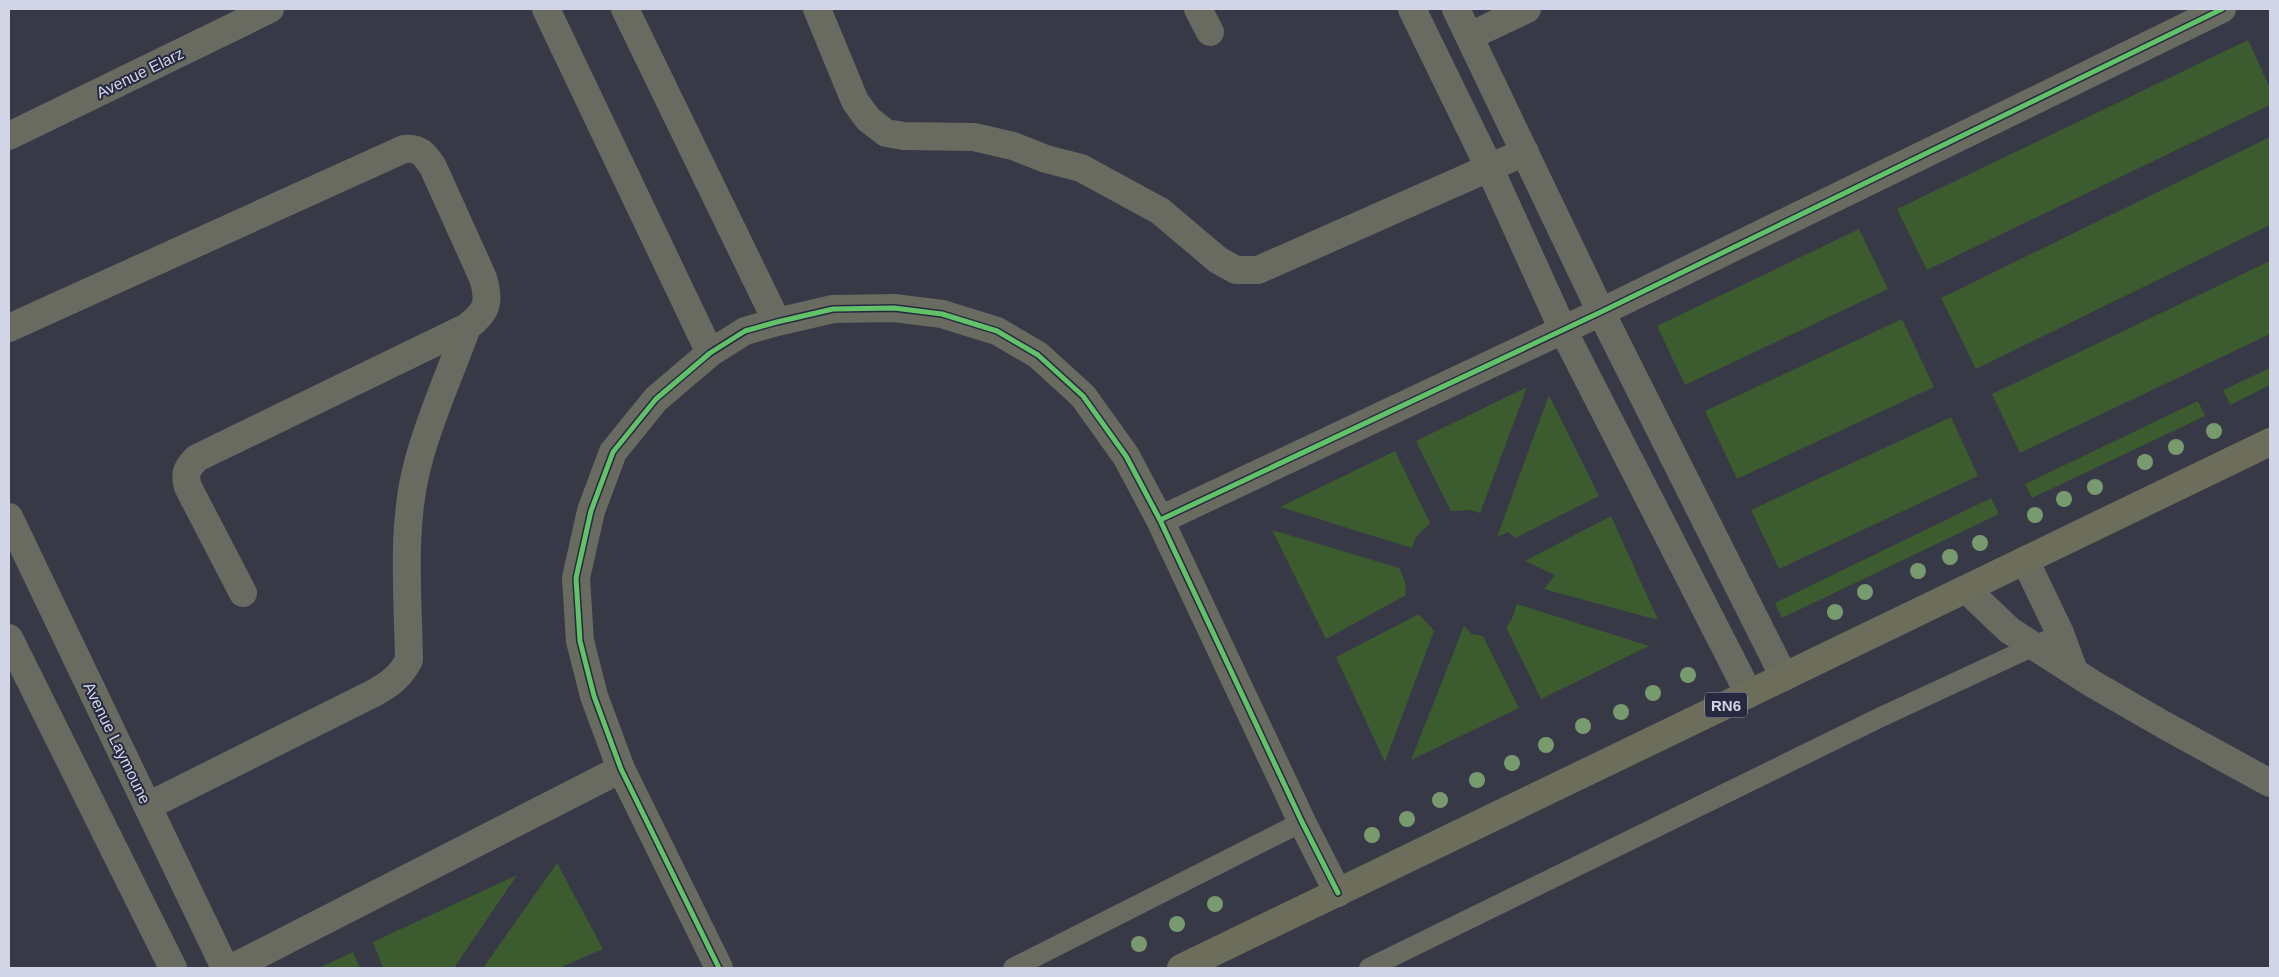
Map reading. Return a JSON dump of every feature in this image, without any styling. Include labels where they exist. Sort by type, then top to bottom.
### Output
[{"type":"main road","name":"RN6","points":[[1182,968],[2270,442]]},
{"type":"street","name":"Avenue Elarz","points":[[9,136],[270,9]]},
{"type":"street","points":[[546,9],[710,353]]},
{"type":"street","points":[[625,9],[776,322]]},
{"type":"street","points":[[817,9],[855,101],[868,119],[886,133],[904,136],[974,137],[1013,146],[1046,159],[1081,168],[1160,211],[1218,260],[1236,270],[1258,270],[1525,152]]},
{"type":"street","points":[[1198,9],[1210,32]]},
{"type":"street","points":[[1412,9],[1489,167],[1563,330],[1749,694]]},
{"type":"street","points":[[1456,9],[1601,312],[1784,677]]},
{"type":"street","points":[[1470,36],[1527,9]]},
{"type":"street","points":[[1160,520],[1601,312],[2222,9]]},
{"type":"street","points":[[9,328],[404,149],[414,148],[424,153],[433,167],[486,287],[488,296],[485,308],[479,318],[467,327],[197,458],[187,467],[185,477],[188,487],[243,593]]},
{"type":"street","points":[[719,968],[621,769],[594,696],[580,642],[576,578],[591,511],[613,452],[656,399],[710,353],[746,332],[776,322],[833,309],[894,308],[942,314],[997,331],[1038,355],[1083,396],[1126,456],[1160,520],[1302,822],[1338,892]]},
{"type":"street","points":[[148,806],[374,693],[392,683],[402,673],[409,660],[407,550],[410,506],[418,464],[437,404],[467,327]]},
{"type":"street","name":"Avenue Laymoune","points":[[9,517],[225,968]]},
{"type":"street","points":[[2025,560],[2060,633],[2074,671]]},
{"type":"street","points":[[1966,589],[2009,630],[2127,704],[2268,780]]},
{"type":"street","points":[[9,638],[173,968]]},
{"type":"street","points":[[232,968],[621,769]]},
{"type":"lane","points":[[1369,968],[1881,718],[2060,633]]},
{"type":"lane","points":[[1013,968],[1302,822]]},
{"type":"green space","points":[[2248,40],[2270,88],[2270,105],[1927,270],[1897,209]]},
{"type":"green space","points":[[2270,137],[2270,225],[1976,369],[1941,298]]},
{"type":"green space","points":[[1859,229],[1888,289],[1685,385],[1657,326]]},
{"type":"green space","points":[[2270,261],[2270,334],[2020,453],[1992,394]]},
{"type":"green space","points":[[1902,319],[1934,387],[1737,479],[1705,411]]},
{"type":"green space","points":[[2270,368],[2270,385],[2230,405],[2223,390]]},
{"type":"green space","points":[[1527,387],[1480,513],[1470,510],[1451,511],[1416,441]]},
{"type":"green space","points":[[1549,395],[1599,496],[1515,538],[1508,532],[1497,537]]},
{"type":"green space","points":[[2198,401],[2205,416],[2032,498],[2025,484]]},
{"type":"green space","points":[[1951,417],[1978,476],[1779,569],[1751,510]]},
{"type":"green space","points":[[1395,451],[1430,523],[1416,537],[1412,548],[1280,507]]},
{"type":"green space","points":[[1991,498],[1999,514],[1782,618],[1775,603]]},
{"type":"green space","points":[[1611,516],[1658,620],[1544,589],[1555,575],[1525,561]]},
{"type":"green space","points":[[1272,530],[1399,568],[1405,582],[1406,595],[1326,639]]},
{"type":"green space","points":[[1517,604],[1649,646],[1541,699],[1506,627],[1511,621]]},
{"type":"green space","points":[[1419,614],[1434,631],[1385,762],[1336,657]]},
{"type":"green space","points":[[1464,626],[1472,634],[1483,636],[1519,708],[1411,760]]},
{"type":"green space","points":[[557,863],[603,949],[559,968],[483,968]]},
{"type":"green space","points":[[517,875],[454,968],[383,968],[373,942]]},
{"type":"green space","points":[[353,952],[360,968],[319,968]]},
{"type":"cycle path","points":[[1160,520],[1601,312],[2222,9]]},
{"type":"cycle path","points":[[719,968],[621,769],[594,696],[580,641],[576,578],[591,511],[613,452],[656,399],[710,353],[745,331],[833,309],[894,308],[942,314],[997,331],[1038,355],[1083,396],[1126,456],[1160,520],[1302,822],[1338,893]]}]
